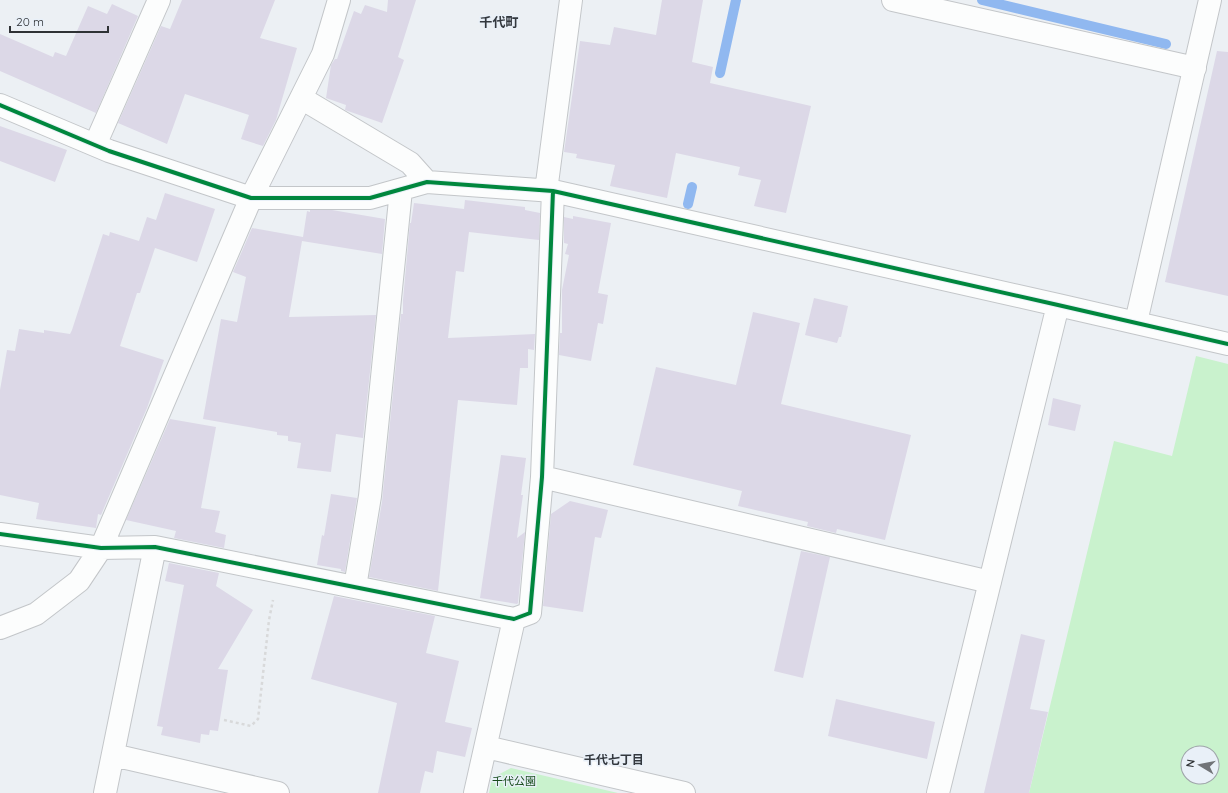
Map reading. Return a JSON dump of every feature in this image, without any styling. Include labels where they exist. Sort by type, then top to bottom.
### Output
[{"type":"street","points":[[96,145],[159,0]]},
{"type":"street","points":[[0,628],[36,614],[78,581],[101,548],[251,198],[323,54],[339,0]]},
{"type":"street","points":[[0,534],[101,548],[155,546],[514,619],[530,613],[542,478],[550,191],[571,0]]},
{"type":"street","points":[[893,0],[1195,68]]},
{"type":"street","points":[[1136,322],[1210,0]]},
{"type":"street","points":[[301,98],[410,163],[427,182]]},
{"type":"street","points":[[0,105],[109,151],[251,198],[370,198],[427,182],[550,191],[1136,322],[1228,344]]},
{"type":"street","points":[[355,587],[370,496],[401,190]]},
{"type":"street","points":[[938,793],[1058,305]]},
{"type":"street","points":[[542,478],[990,582]]},
{"type":"street","points":[[105,793],[155,546]]},
{"type":"street","points":[[475,793],[514,619]]},
{"type":"street","points":[[486,747],[684,793]]},
{"type":"street","points":[[113,755],[278,793]]},
{"type":"path","points":[[224,720],[251,726],[258,720],[269,620],[278,571]]},
{"type":"green space","points":[[1196,356],[1228,364],[1228,793],[1029,793],[1114,441],[1172,456]]},
{"type":"green space","name":"千代公園","points":[[511,768],[618,793],[489,793],[492,778]]},
{"type":"building","points":[[182,0],[275,0],[260,38],[297,48],[276,120],[263,146],[241,139],[249,115],[185,94],[167,144],[118,123],[161,26],[170,29]]},
{"type":"building","points":[[388,0],[416,0],[398,57],[404,60],[382,123],[345,110],[346,105],[326,98],[331,65],[335,59],[337,59],[354,11],[361,14],[365,5],[387,12]]},
{"type":"building","points":[[662,0],[703,0],[692,62],[713,67],[710,83],[811,106],[786,213],[754,206],[761,180],[738,175],[740,167],[676,153],[667,198],[610,186],[615,165],[576,158],[577,154],[564,152],[580,41],[610,45],[614,27],[656,35]]},
{"type":"building","points":[[112,4],[138,16],[96,113],[0,71],[0,34],[53,57],[55,52],[66,56],[88,6],[107,14]]},
{"type":"building","points":[[1217,51],[1228,52],[1228,296],[1165,282]]},
{"type":"building","points":[[0,126],[67,150],[55,182],[0,161]]},
{"type":"building","points":[[165,193],[215,209],[197,262],[155,248],[140,293],[137,293],[120,346],[164,360],[147,408],[101,515],[98,514],[96,528],[36,519],[39,503],[0,495],[0,390],[7,350],[15,351],[19,329],[44,333],[44,330],[70,334],[103,234],[109,236],[110,232],[139,241],[147,217],[156,220]]},
{"type":"building","points":[[465,200],[525,207],[525,210],[540,213],[539,240],[469,232],[464,272],[456,271],[448,338],[535,334],[534,350],[528,349],[528,368],[520,368],[517,405],[458,400],[438,591],[369,577],[382,502],[401,314],[403,314],[410,223],[414,203],[464,209]]},
{"type":"building","points":[[310,210],[332,210],[385,219],[382,254],[302,241],[289,317],[376,315],[363,438],[336,434],[331,472],[297,468],[301,443],[288,441],[288,436],[277,435],[277,432],[203,419],[221,319],[237,322],[246,277],[233,272],[252,228],[303,237],[307,211],[310,212]]},
{"type":"building","points":[[573,216],[611,223],[598,293],[608,295],[603,324],[598,323],[591,361],[559,355],[560,333],[562,333],[562,290],[569,255],[565,254],[568,244],[564,243],[564,217],[573,219]]},
{"type":"building","points":[[814,298],[848,306],[841,337],[839,337],[837,343],[805,335]]},
{"type":"building","points":[[753,312],[800,323],[781,404],[911,435],[885,540],[837,529],[836,533],[807,526],[808,522],[738,506],[742,491],[633,465],[656,367],[736,385]]},
{"type":"building","points":[[1053,398],[1081,405],[1075,431],[1048,425]]},
{"type":"building","points":[[170,419],[216,427],[201,508],[220,511],[215,532],[226,535],[224,548],[174,538],[176,531],[126,520]]},
{"type":"building","points":[[501,455],[526,458],[517,538],[525,532],[517,604],[480,598]]},
{"type":"building","points":[[331,494],[357,498],[345,572],[341,571],[341,569],[317,565],[322,535],[324,536]]},
{"type":"building","points":[[570,501],[608,510],[601,538],[595,537],[583,612],[543,606],[551,514]]},
{"type":"building","points":[[801,551],[830,557],[803,678],[774,671]]},
{"type":"building","points":[[169,563],[219,573],[216,586],[253,610],[218,669],[228,670],[218,731],[210,730],[209,735],[201,734],[200,743],[161,735],[163,727],[157,726],[184,585],[165,581]]},
{"type":"building","points":[[334,596],[435,616],[426,653],[459,661],[445,722],[472,728],[465,757],[437,751],[433,773],[425,771],[420,793],[378,793],[397,703],[311,679]]},
{"type":"building","points":[[1021,634],[1045,640],[1030,709],[1048,712],[1029,793],[984,793]]},
{"type":"building","points":[[836,699],[935,722],[927,759],[828,736]]},
{"type":"waterway","points":[[720,73],[736,0]]},
{"type":"waterway","points":[[982,0],[1166,44]]},
{"type":"waterway","points":[[688,204],[692,187]]},
{"type":"cycle path","points":[[0,105],[109,151],[251,198],[370,198],[427,182],[553,191],[1228,344]]},
{"type":"cycle path","points":[[0,534],[101,548],[155,547],[514,619],[530,613],[542,477],[553,191]]},
{"type":"district","name":"千代町","points":[[499,22]]},
{"type":"district","name":"千代七丁目","points":[[614,759]]}]
